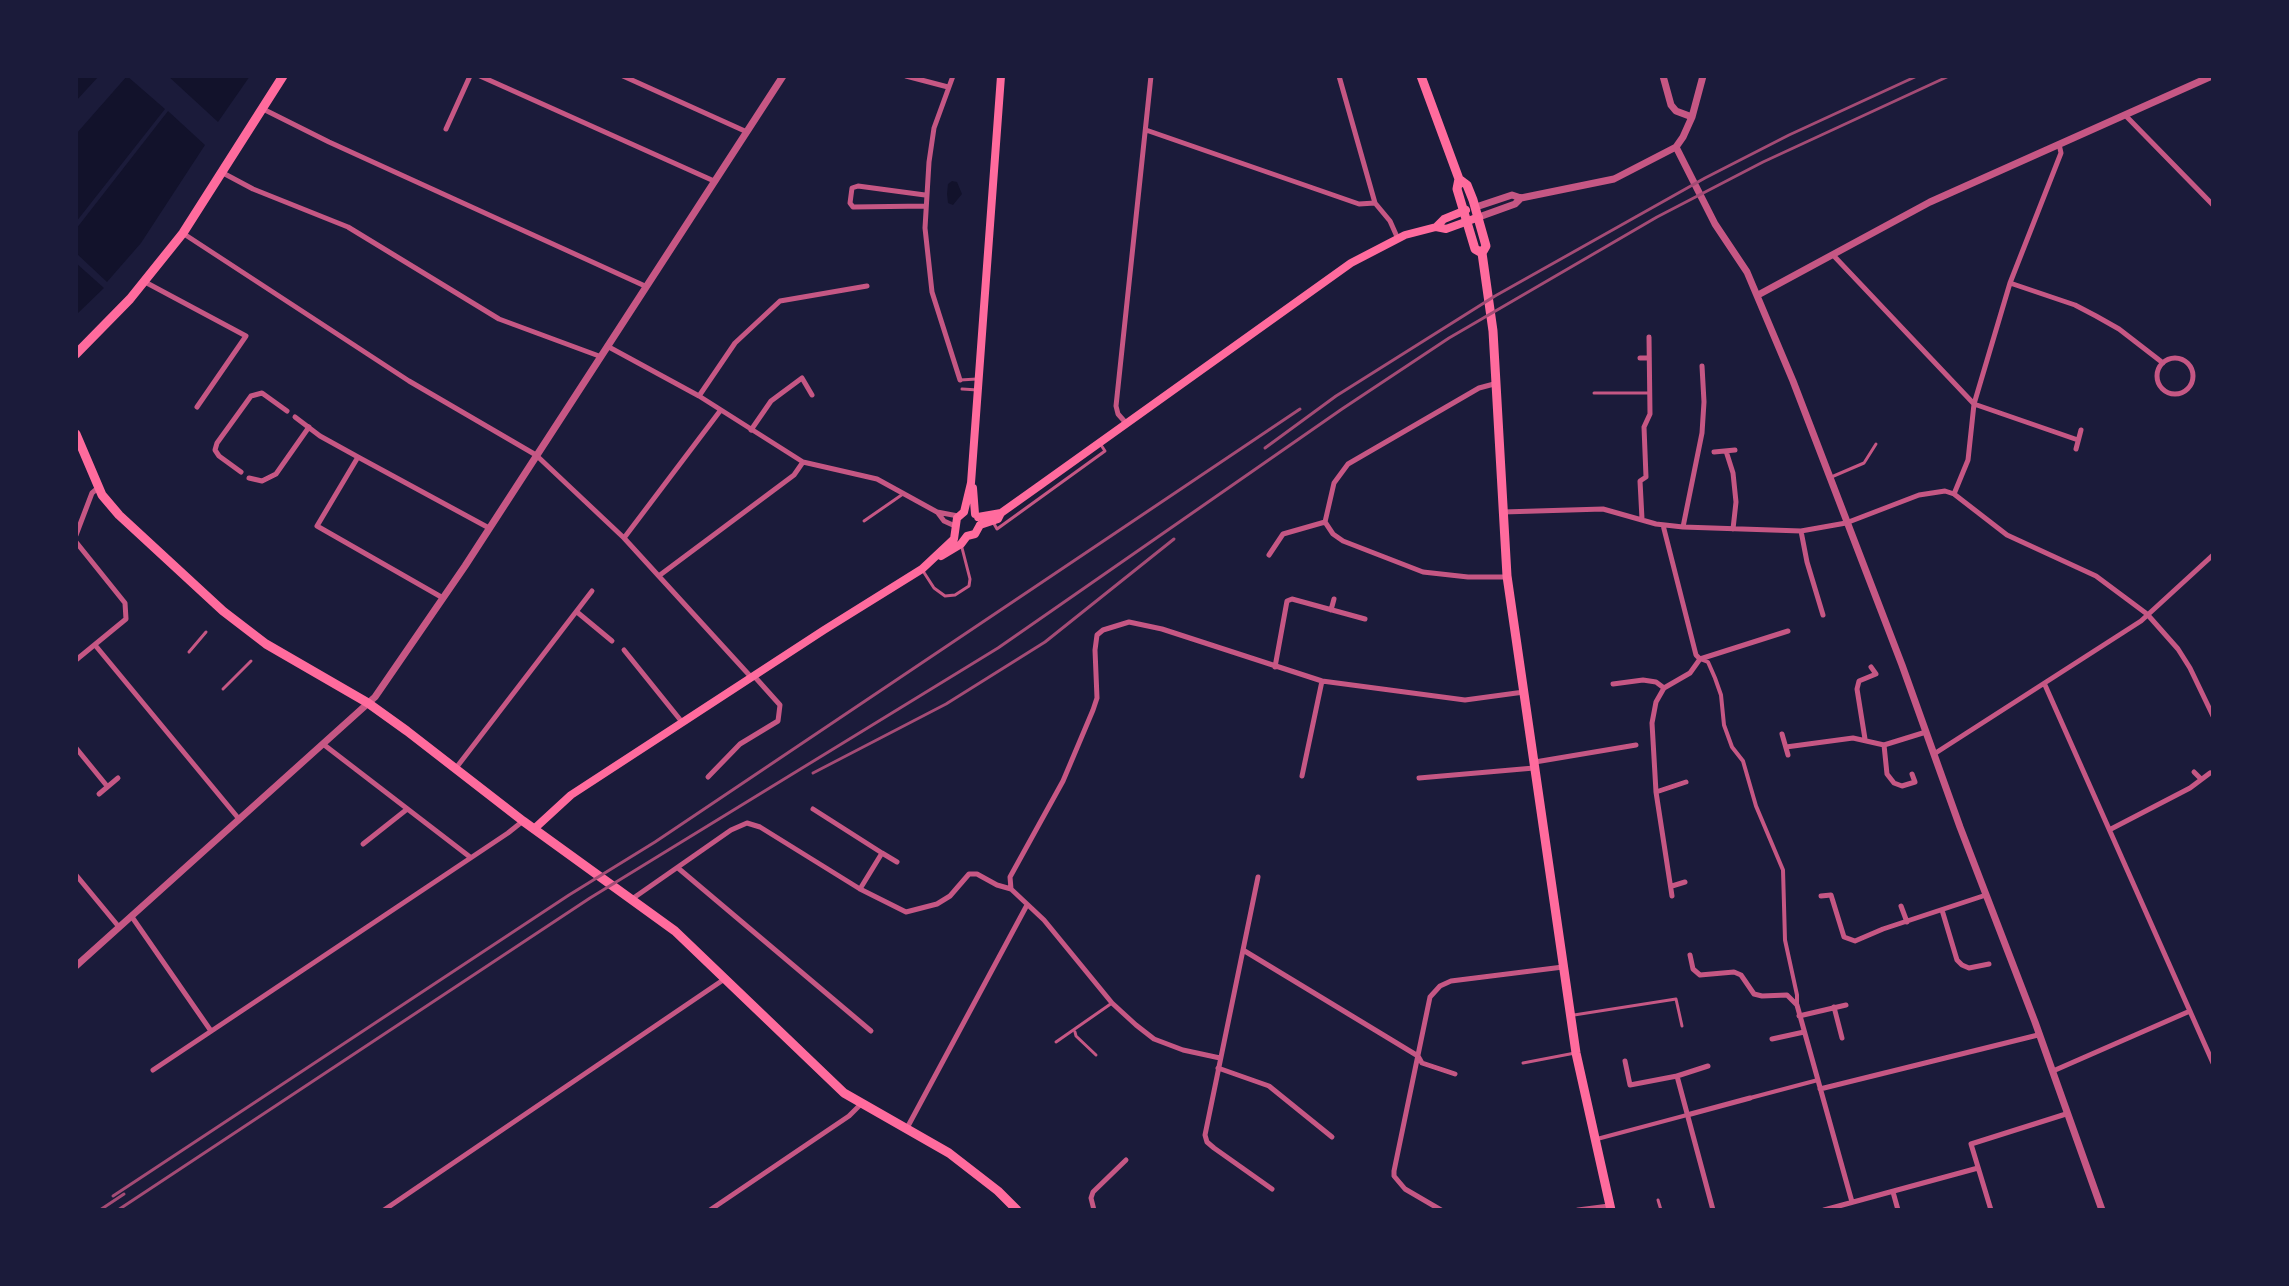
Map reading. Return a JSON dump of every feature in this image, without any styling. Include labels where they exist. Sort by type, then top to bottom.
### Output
[{"type":"main road","points":[[76,354],[145,282],[183,233],[283,76]]},
{"type":"main road","points":[[534,829],[571,795],[922,569],[954,539],[971,483],[1001,76]]},
{"type":"main road","points":[[1421,76],[1459,179],[1457,189],[1475,249],[1482,253]]},
{"type":"main road","points":[[1459,179],[1467,185],[1486,246],[1482,253],[1493,331],[1507,576],[1576,1053],[1610,1208]]},
{"type":"main road","points":[[961,514],[993,522],[1001,513],[1351,263],[1398,239],[1436,227],[1444,219],[1477,212]]},
{"type":"main road","points":[[76,434],[102,495],[128,525],[220,615],[262,648],[368,703],[456,768],[691,944],[828,1080],[861,1104],[949,1153],[1017,1210]]},
{"type":"main road","points":[[936,558],[961,544],[967,536],[975,534],[978,519],[971,483]]},
{"type":"main road","points":[[978,519],[1001,513]]},
{"type":"main road","points":[[957,528],[967,536]]},
{"type":"street","points":[[446,129],[470,76]]},
{"type":"street","points":[[480,76],[714,181]]},
{"type":"street","points":[[623,76],[747,132]]},
{"type":"street","points":[[76,966],[375,697],[489,528],[783,76]]},
{"type":"street","points":[[906,76],[948,87]]},
{"type":"street","points":[[953,76],[934,128],[926,196],[926,254],[934,298],[960,380]]},
{"type":"street","points":[[1126,423],[1116,406],[1151,76]]},
{"type":"street","points":[[1339,76],[1375,203],[1390,221],[1398,239]]},
{"type":"street","points":[[1663,76],[1671,105],[1676,111],[1692,117]]},
{"type":"street","points":[[1477,212],[1515,204],[1521,198],[1614,179],[1676,147],[1692,117],[1703,76]]},
{"type":"street","points":[[1758,295],[1930,202],[2212,76]]},
{"type":"street","points":[[262,109],[645,286]]},
{"type":"street","points":[[2125,115],[2213,205]]},
{"type":"street","points":[[1146,130],[1359,204],[1375,203]]},
{"type":"street","points":[[1954,494],[1968,460],[1974,404],[2010,283],[2057,164],[2061,149],[2059,144]]},
{"type":"street","points":[[1676,147],[1704,203],[1758,295],[1889,629],[1986,895],[2031,1008],[2102,1210]]},
{"type":"street","points":[[222,173],[253,189],[348,227],[499,319],[599,356]]},
{"type":"street","points":[[926,196],[858,186],[852,188],[850,203],[853,207],[926,206]]},
{"type":"street","points":[[183,233],[409,381],[536,455],[660,575],[780,705],[778,721],[740,744],[708,777]]},
{"type":"street","points":[[1833,255],[1974,404],[2078,440]]},
{"type":"street","points":[[145,282],[246,336],[197,407]]},
{"type":"street","points":[[2010,283],[2075,305],[2130,336],[2163,363]]},
{"type":"street","points":[[699,396],[735,343],[780,301],[867,286]]},
{"type":"street","points":[[1642,519],[1640,481],[1646,477],[1644,427],[1650,414],[1649,337]]},
{"type":"street","points":[[607,346],[699,396],[803,462],[877,479],[937,512],[961,514]]},
{"type":"street","points":[[1640,358],[1649,358]]},
{"type":"street","points":[[2172,358],[2187,363],[2193,377],[2186,391],[2176,394],[2162,390],[2156,376],[2163,363],[2172,358]]},
{"type":"street","points":[[1683,527],[1702,433],[1702,366]]},
{"type":"street","points":[[751,430],[771,401],[802,378],[812,395]]},
{"type":"street","points":[[1494,384],[1479,388],[1348,464],[1334,483],[1325,522],[1333,534],[1343,541],[1423,572],[1468,577],[1507,576]]},
{"type":"street","points":[[241,472],[215,450],[251,396],[262,393],[287,411]]},
{"type":"street","points":[[624,538],[720,411]]},
{"type":"street","points":[[295,417],[358,457],[489,528]]},
{"type":"street","points":[[249,478],[262,481],[276,474],[309,427]]},
{"type":"street","points":[[2076,449],[2081,430]]},
{"type":"street","points":[[1714,452],[1735,450]]},
{"type":"street","points":[[1726,451],[1733,473],[1736,502],[1733,529]]},
{"type":"street","points":[[358,457],[317,526],[443,598]]},
{"type":"street","points":[[660,575],[794,475],[803,462]]},
{"type":"street","points":[[76,535],[92,493],[99,487]]},
{"type":"street","points":[[1502,512],[1603,509],[1663,525],[1801,531],[1846,523],[1919,495],[1945,491],[1954,494],[2007,535],[2096,576],[2147,614],[2178,649],[2213,716]]},
{"type":"street","points":[[937,512],[957,528]]},
{"type":"street","points":[[1269,555],[1283,534],[1325,522]]},
{"type":"street","points":[[1663,525],[1696,655],[1708,662],[1715,678],[1721,695],[1724,725],[1732,747],[1743,761],[1756,806],[1783,870],[1785,940],[1799,1016],[1852,1202]]},
{"type":"street","points":[[1801,531],[1823,615]]},
{"type":"street","points":[[76,542],[125,603],[126,619],[76,660]]},
{"type":"street","points":[[1934,754],[2115,639],[2213,555]]},
{"type":"street","points":[[456,768],[592,591]]},
{"type":"street","points":[[1275,667],[1287,601],[1292,599],[1365,619]]},
{"type":"street","points":[[1331,610],[1334,599]]},
{"type":"street","points":[[577,612],[612,641]]},
{"type":"street","points":[[1011,889],[1010,877],[1063,781],[1093,710],[1097,698],[1095,642],[1103,630],[1138,622],[1322,681],[1465,700],[1524,692]]},
{"type":"street","points":[[1672,896],[1656,792],[1652,723],[1656,702],[1664,688],[1690,673],[1700,659],[1788,631]]},
{"type":"street","points":[[95,645],[239,819]]},
{"type":"street","points":[[624,650],[682,722]]},
{"type":"street","points":[[1865,739],[1857,689],[1859,681],[1876,677],[1871,667]]},
{"type":"street","points":[[1613,684],[1643,680],[1656,682],[1664,688]]},
{"type":"street","points":[[1302,776],[1322,681]]},
{"type":"street","points":[[2045,685],[2213,1063]]},
{"type":"street","points":[[1786,747],[1816,741],[1865,739],[1884,745],[1926,732]]},
{"type":"street","points":[[1782,734],[1788,755]]},
{"type":"street","points":[[323,744],[470,857]]},
{"type":"street","points":[[1419,778],[1534,765],[1636,745]]},
{"type":"street","points":[[1884,745],[1887,774],[1894,783],[1902,786],[1916,784],[1912,774]]},
{"type":"street","points":[[76,748],[107,786]]},
{"type":"street","points":[[2194,772],[2201,779]]},
{"type":"street","points":[[2111,829],[2190,788],[2210,773]]},
{"type":"street","points":[[99,794],[118,778]]},
{"type":"street","points":[[1656,792],[1686,782]]},
{"type":"street","points":[[813,809],[827,813],[897,862]]},
{"type":"street","points":[[363,844],[406,810]]},
{"type":"street","points":[[153,1070],[523,821]]},
{"type":"street","points":[[632,900],[731,830],[747,823],[760,827],[860,889],[906,912],[937,904],[950,896],[969,874],[977,874],[1011,889],[1044,920],[1112,1003],[1154,1039],[1183,1050],[1220,1058]]},
{"type":"street","points":[[860,889],[882,853]]},
{"type":"street","points":[[678,868],[871,1031]]},
{"type":"street","points":[[76,875],[120,928]]},
{"type":"street","points":[[1258,877],[1205,1135],[1207,1142],[1272,1189]]},
{"type":"street","points":[[1672,886],[1685,882]]},
{"type":"street","points":[[1821,896],[1831,895],[1844,937],[1855,941],[1986,895]]},
{"type":"street","points":[[907,1128],[1027,905]]},
{"type":"street","points":[[1901,906],[1907,922]]},
{"type":"street","points":[[1942,910],[1957,960],[1969,968],[1989,964]]},
{"type":"street","points":[[132,917],[211,1031]]},
{"type":"street","points":[[1243,950],[1418,1056],[1422,1063],[1455,1074]]},
{"type":"street","points":[[1690,955],[1693,969],[1700,975],[1734,972],[1741,975],[1754,994],[1787,995],[1797,1005]]},
{"type":"street","points":[[1441,1210],[1405,1189],[1394,1176],[1430,997],[1440,986],[1451,981],[1563,967]]},
{"type":"street","points":[[384,1210],[727,978]]},
{"type":"street","points":[[1799,1016],[1846,1005]]},
{"type":"street","points":[[1834,1007],[1842,1038]]},
{"type":"street","points":[[2052,1072],[2190,1011]]},
{"type":"street","points":[[1772,1039],[1804,1032]]},
{"type":"street","points":[[1820,1089],[2038,1035]]},
{"type":"street","points":[[1625,1061],[1630,1085],[1708,1066]]},
{"type":"street","points":[[1218,1068],[1269,1086],[1332,1137]]},
{"type":"street","points":[[1677,1076],[1713,1210]]},
{"type":"street","points":[[1595,1140],[1818,1080]]},
{"type":"street","points":[[710,1210],[849,1116],[861,1104]]},
{"type":"street","points":[[1991,1210],[1971,1144],[2066,1114]]},
{"type":"street","points":[[1094,1210],[1093,1192],[1126,1160]]},
{"type":"street","points":[[1824,1210],[1978,1168]]},
{"type":"street","points":[[1893,1191],[1898,1210]]},
{"type":"street","points":[[1578,1210],[1610,1208]]},
{"type":"lane","points":[[960,380],[978,379]]},
{"type":"lane","points":[[962,389],[978,390]]},
{"type":"lane","points":[[1594,393],[1650,393]]},
{"type":"lane","points":[[993,522],[997,529],[1105,451],[1100,442]]},
{"type":"lane","points":[[1829,478],[1864,463],[1876,444]]},
{"type":"lane","points":[[1039,486],[1044,495]]},
{"type":"lane","points":[[864,521],[903,494]]},
{"type":"lane","points":[[922,569],[940,593],[955,595],[966,588],[970,579],[961,544]]},
{"type":"lane","points":[[189,652],[206,632]]},
{"type":"lane","points":[[223,689],[251,661]]},
{"type":"lane","points":[[1570,1015],[1676,999],[1682,1026]]},
{"type":"lane","points":[[1056,1042],[1112,1003]]},
{"type":"lane","points":[[1074,1030],[1076,1036],[1096,1055]]},
{"type":"lane","points":[[1523,1063],[1576,1053]]},
{"type":"lane","points":[[1658,1200],[1661,1210]]},
{"type":"shaded area","points":[[76,76],[99,76],[76,101]]},
{"type":"shaded area","points":[[127,76],[165,109],[76,222],[76,134]]},
{"type":"shaded area","points":[[168,76],[250,76],[218,122]]},
{"type":"shaded area","points":[[168,111],[205,145],[141,243],[107,282],[76,253],[76,229]]},
{"type":"shaded area","points":[[957,182],[962,194],[953,205],[948,203],[947,194],[948,184]]},
{"type":"shaded area","points":[[76,263],[104,288],[76,315]]},
{"type":"railway","points":[[1265,448],[1336,396],[1495,296],[1705,178],[1917,76]]},
{"type":"railway","points":[[118,1210],[590,898],[998,648],[1449,338],[1657,217],[1763,162],[1949,76]]},
{"type":"railway","points":[[113,1196],[569,895],[655,842],[1300,409]]},
{"type":"railway","points":[[813,773],[946,704],[1045,642],[1174,539]]},
{"type":"railway","points":[[100,1210],[124,1194]]}]
